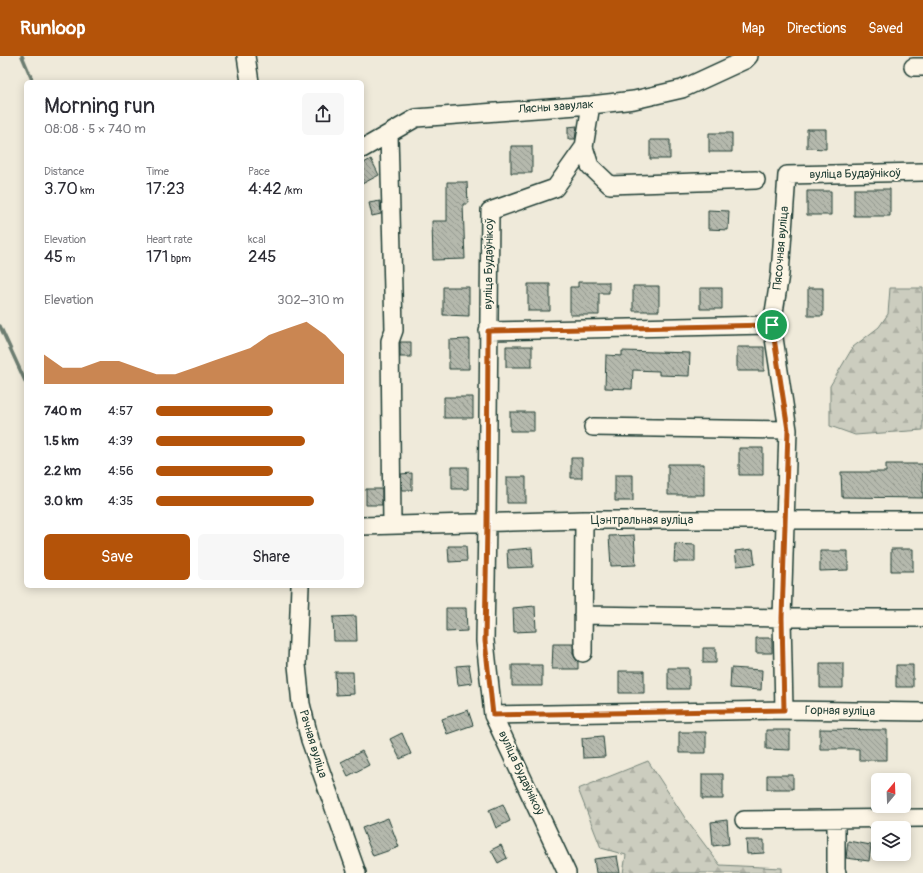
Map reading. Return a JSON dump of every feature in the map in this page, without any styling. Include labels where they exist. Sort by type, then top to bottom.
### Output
[{"type":"street","points":[[246,56],[250,80]]},
{"type":"street","name":"Лясны завулак","points":[[364,148],[416,118],[591,105],[634,100],[682,89],[745,60],[749,56]]},
{"type":"street","points":[[591,105],[584,147],[590,166],[610,185],[756,180]]},
{"type":"street","points":[[389,134],[394,330],[390,341],[392,524]]},
{"type":"street","name":"вуліца Будаўнікоў","points":[[567,873],[493,715],[485,641],[490,211],[555,188],[584,147]]},
{"type":"street","name":"вуліца Будаўнікоў","points":[[787,175],[923,172]]},
{"type":"street","name":"Пясочная вуліца","points":[[784,710],[782,618],[788,430],[772,325],[780,274],[787,175]]},
{"type":"street","points":[[488,331],[772,325]]},
{"type":"street","points":[[593,427],[788,430]]},
{"type":"street","points":[[583,653],[584,520]]},
{"type":"street","name":"Цэнтральная вуліца","points":[[364,526],[584,520],[923,520]]},
{"type":"street","name":"Рачная вуліца","points":[[300,588],[297,666],[301,704],[310,740],[357,873]]},
{"type":"street","points":[[583,615],[782,618],[923,618]]},
{"type":"street","name":"Горная вуліца","points":[[493,715],[784,710],[923,712]]},
{"type":"street","points":[[744,820],[923,818]]},
{"type":"street","points":[[836,820],[837,873]]},
{"type":"green space","points":[[890,288],[923,288],[923,430],[855,435],[830,426],[830,386],[853,347],[879,327],[888,314]]},
{"type":"green space","points":[[648,761],[687,821],[720,865],[782,868],[782,873],[623,873],[626,855],[601,848],[578,789]]},
{"type":"building","points":[[577,126],[575,139],[568,139],[568,127]]},
{"type":"building","points":[[807,129],[826,129],[826,149],[807,148]]},
{"type":"building","points":[[709,133],[732,133],[732,152],[709,152]]},
{"type":"building","points":[[650,140],[670,140],[670,159],[650,159]]},
{"type":"building","points":[[511,146],[532,146],[532,173],[511,173]]},
{"type":"building","points":[[371,159],[379,175],[364,183],[364,163]]},
{"type":"building","points":[[447,182],[467,182],[468,204],[463,204],[465,259],[433,260],[432,221],[447,221]]},
{"type":"building","points":[[854,189],[890,189],[890,216],[854,216]]},
{"type":"building","points":[[807,191],[831,191],[831,215],[807,215]]},
{"type":"building","points":[[380,201],[381,214],[372,216],[369,203]]},
{"type":"building","points":[[708,210],[729,211],[728,230],[708,229]]},
{"type":"building","points":[[578,282],[609,282],[609,293],[599,293],[599,315],[570,315],[570,287],[578,287]]},
{"type":"building","points":[[528,284],[550,284],[550,311],[528,311]]},
{"type":"building","points":[[633,286],[659,286],[659,311],[633,311]]},
{"type":"building","points":[[443,287],[469,287],[469,316],[443,315]]},
{"type":"building","points":[[700,288],[722,288],[722,309],[700,309]]},
{"type":"building","points":[[808,288],[823,288],[823,316],[808,316]]},
{"type":"building","points":[[469,339],[469,369],[449,369],[449,340]]},
{"type":"building","points":[[400,342],[411,342],[411,357],[400,357]]},
{"type":"building","points":[[506,346],[532,346],[532,367],[506,367]]},
{"type":"building","points":[[737,347],[764,347],[764,371],[737,371]]},
{"type":"building","points":[[622,351],[690,353],[689,376],[659,375],[659,371],[633,370],[632,389],[605,388],[606,355],[622,356]]},
{"type":"building","points":[[444,397],[473,397],[473,418],[444,418]]},
{"type":"building","points":[[510,412],[534,412],[534,431],[510,431]]},
{"type":"building","points":[[739,448],[763,448],[763,475],[739,475]]},
{"type":"building","points":[[571,458],[582,458],[582,478],[571,478]]},
{"type":"building","points":[[668,464],[704,464],[704,495],[668,495]]},
{"type":"building","points":[[886,464],[923,464],[923,498],[842,497],[841,472],[886,472]]},
{"type":"building","points":[[452,467],[468,467],[468,489],[452,489]]},
{"type":"building","points":[[412,473],[412,490],[402,490],[401,474]]},
{"type":"building","points":[[615,475],[633,475],[633,501],[615,501]]},
{"type":"building","points":[[507,477],[526,477],[526,503],[507,503]]},
{"type":"building","points":[[366,489],[382,489],[382,505],[366,505]]},
{"type":"building","points":[[634,535],[636,565],[611,566],[609,536]]},
{"type":"building","points":[[675,544],[695,545],[695,562],[674,562]]},
{"type":"building","points":[[448,546],[466,546],[467,561],[449,562]]},
{"type":"building","points":[[532,548],[533,567],[508,568],[507,550]]},
{"type":"building","points":[[753,549],[755,564],[737,566],[735,551]]},
{"type":"building","points":[[891,549],[913,549],[913,571],[891,571]]},
{"type":"building","points":[[820,551],[848,551],[848,570],[820,571]]},
{"type":"building","points":[[535,606],[536,631],[514,632],[513,608]]},
{"type":"building","points":[[446,608],[466,608],[467,631],[446,632]]},
{"type":"building","points":[[356,616],[357,641],[334,641],[333,617]]},
{"type":"building","points":[[756,638],[772,638],[772,653],[756,653]]},
{"type":"building","points":[[553,644],[573,644],[573,653],[578,662],[578,669],[552,669]]},
{"type":"building","points":[[703,648],[716,648],[716,663],[703,663]]},
{"type":"building","points":[[820,663],[843,663],[843,688],[820,688]]},
{"type":"building","points":[[469,665],[472,683],[458,685],[456,666]]},
{"type":"building","points":[[512,665],[542,665],[542,686],[512,686]]},
{"type":"building","points":[[896,665],[913,665],[913,687],[896,687]]},
{"type":"building","points":[[668,668],[689,668],[689,689],[668,689]]},
{"type":"building","points":[[731,668],[762,670],[761,690],[730,688]]},
{"type":"building","points":[[619,671],[644,671],[644,693],[619,693]]},
{"type":"building","points":[[335,672],[353,672],[354,694],[336,695]]},
{"type":"building","points":[[468,710],[473,725],[447,734],[442,719]]},
{"type":"building","points":[[820,729],[887,730],[887,760],[859,760],[859,749],[820,749]]},
{"type":"building","points":[[766,730],[790,730],[790,750],[766,749]]},
{"type":"building","points":[[679,732],[706,732],[706,753],[679,753]]},
{"type":"building","points":[[402,733],[411,754],[400,759],[390,739]]},
{"type":"building","points":[[603,736],[605,757],[583,758],[582,738]]},
{"type":"building","points":[[362,751],[369,765],[348,776],[341,762]]},
{"type":"building","points":[[702,774],[723,774],[723,799],[702,799]]},
{"type":"building","points":[[767,775],[793,775],[793,789],[767,789]]},
{"type":"building","points":[[503,804],[510,821],[496,828],[489,810]]},
{"type":"building","points":[[388,818],[399,847],[373,856],[362,828]]},
{"type":"building","points":[[727,820],[729,844],[713,846],[711,822]]},
{"type":"building","points":[[746,840],[764,840],[764,853],[747,854]]},
{"type":"building","points":[[848,841],[871,845],[869,861],[846,858]]},
{"type":"building","points":[[501,845],[507,858],[498,863],[491,850]]},
{"type":"building","points":[[617,856],[620,873],[596,873],[594,859]]},
{"type":"waterway","points":[[22,56],[32,80]]},
{"type":"waterway","points":[[0,326],[24,379]]},
{"type":"route","points":[[772,325],[788,430],[782,618],[784,710],[493,715],[485,641],[488,331],[772,325]]}]
